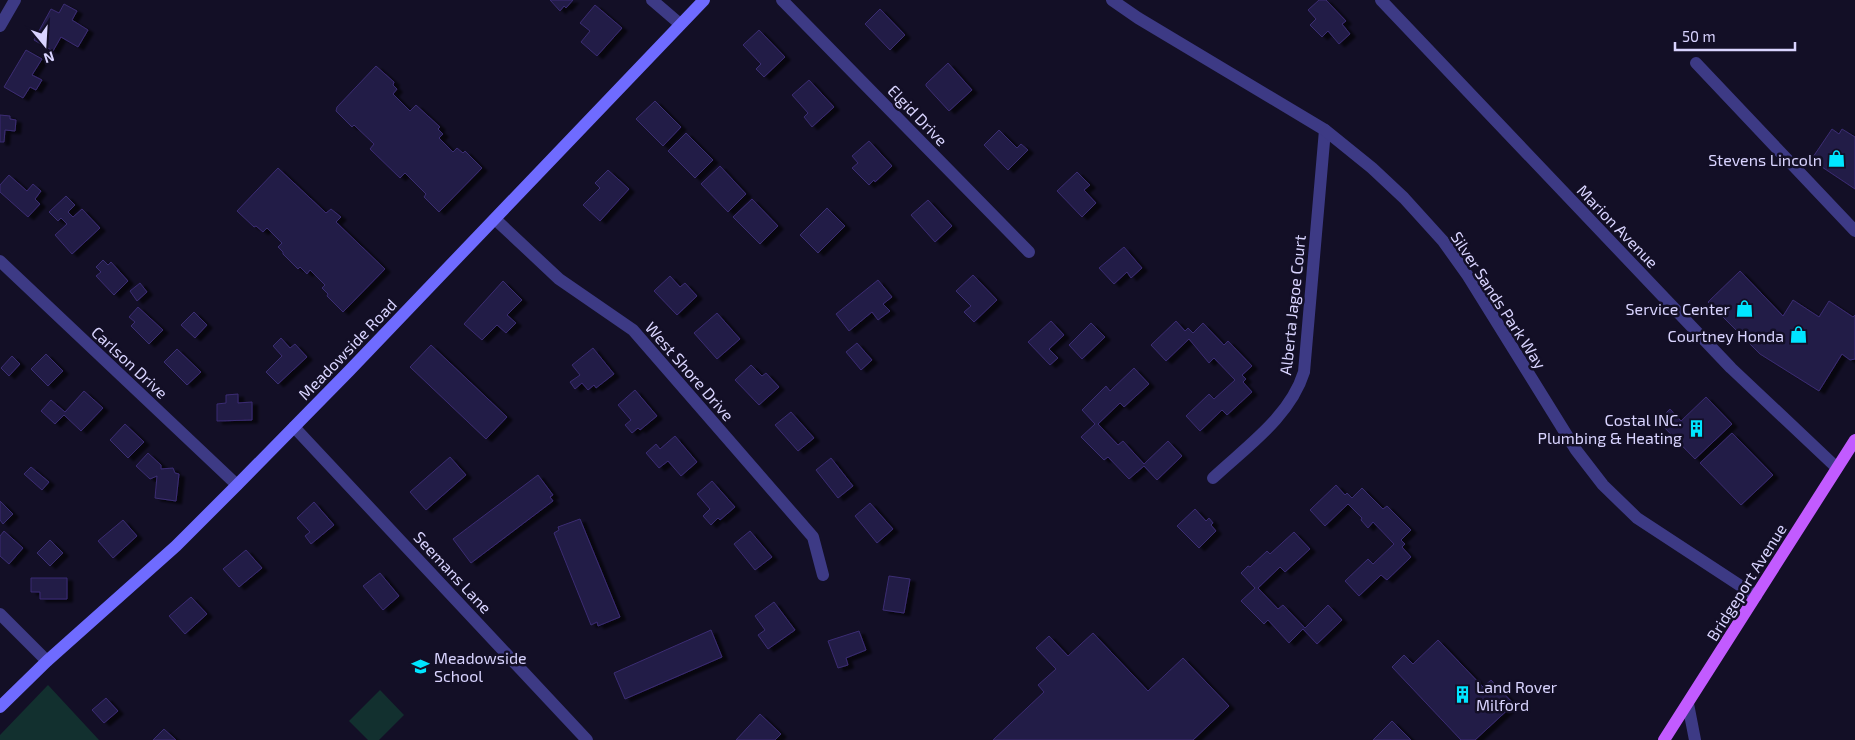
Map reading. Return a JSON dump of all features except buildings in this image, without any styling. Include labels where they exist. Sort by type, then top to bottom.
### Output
[{"type":"main road","name":"Meadowside Road","points":[[0,707],[47,661],[176,546],[237,486],[704,0]]},
{"type":"main road","name":"Bridgeport Avenue","points":[[1664,740],[1855,440]]},
{"type":"street","points":[[0,26],[15,0]]},
{"type":"street","points":[[652,0],[680,24]]},
{"type":"street","name":"Elgid Drive","points":[[782,0],[1030,252]]},
{"type":"street","name":"Silver Sands Park Way","points":[[1112,0],[1138,18],[1325,130],[1372,168],[1404,198],[1443,241],[1468,276],[1576,450],[1604,485],[1637,518],[1756,596]]},
{"type":"street","name":"Marion Avenue","points":[[1381,0],[1731,368],[1837,468]]},
{"type":"street","points":[[1696,63],[1855,231]]},
{"type":"street","name":"Alberta Jagoe Court","points":[[1213,478],[1280,416],[1301,383],[1304,372],[1325,130]]},
{"type":"street","name":"West Shore Drive","points":[[495,218],[559,279],[633,330],[813,537],[823,575]]},
{"type":"street","name":"Carlson Drive","points":[[0,261],[237,486]]},
{"type":"street","name":"Seemans Lane","points":[[294,427],[587,740]]},
{"type":"street","points":[[0,614],[47,661]]},
{"type":"street","points":[[1688,704],[1695,740]]},
{"type":"green space","points":[[48,685],[99,740],[0,740],[0,735]]},
{"type":"green space","points":[[380,690],[404,715],[379,740],[368,740],[349,721]]},
{"type":"place","name":"Stevens Lincoln","points":[[1836,159]]},
{"type":"place","name":"Service Center","points":[[1744,308]]},
{"type":"place","name":"Courtney Honda","points":[[1798,335]]},
{"type":"place","name":"Costal INC. Plumbing & Heating","points":[[1696,428]]},
{"type":"place","name":"Meadowside School","points":[[420,666]]},
{"type":"place","name":"Land Rover Milford","points":[[1462,695]]}]
